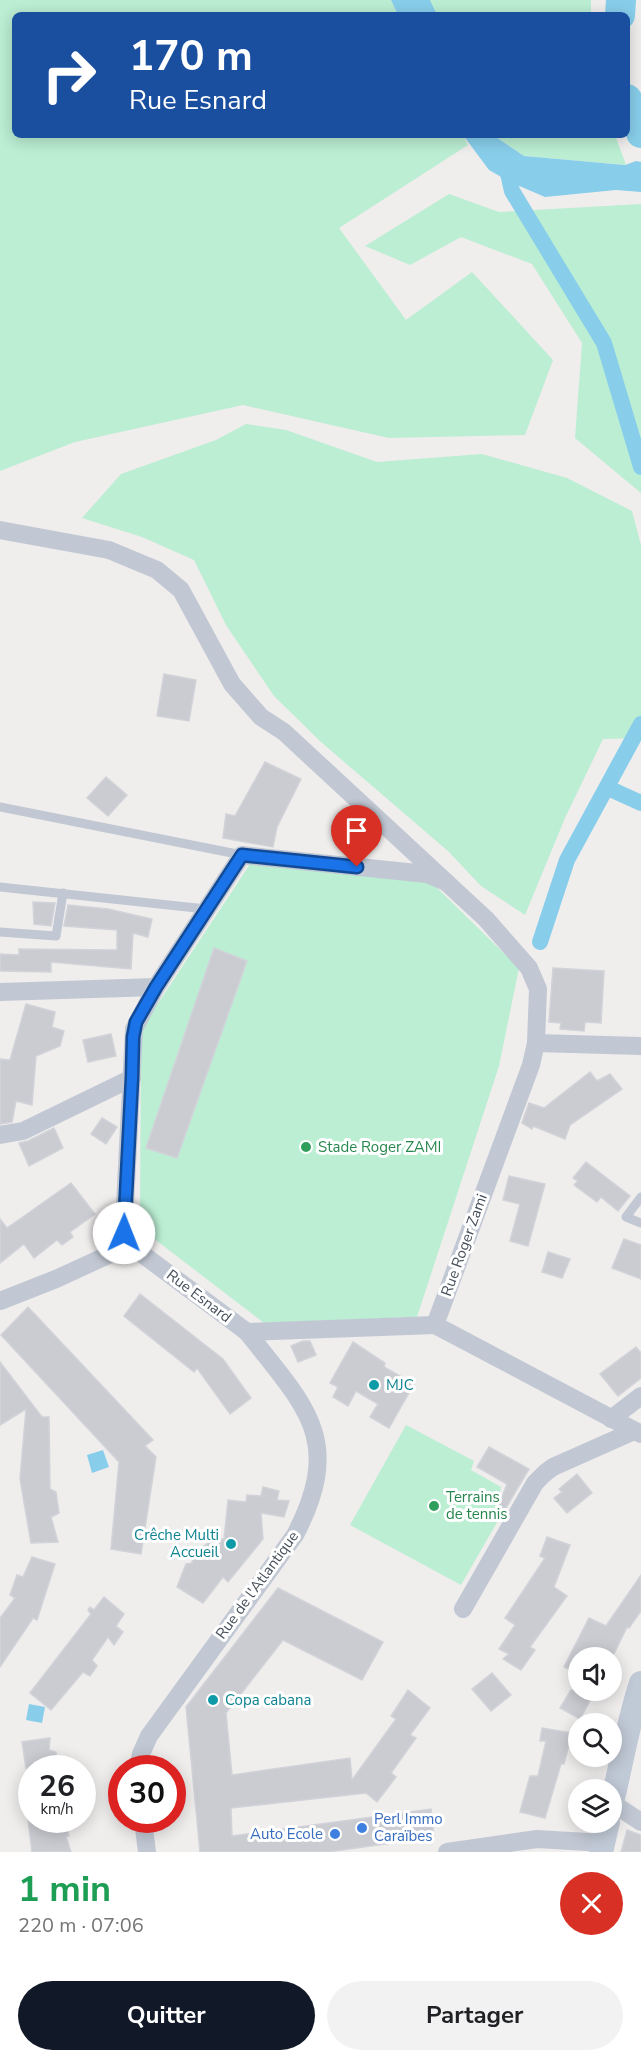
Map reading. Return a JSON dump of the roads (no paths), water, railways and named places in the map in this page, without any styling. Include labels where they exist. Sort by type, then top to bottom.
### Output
[{"type":"main road","points":[[620,1779],[634,1742],[631,1711],[641,1683]]},
{"type":"street","name":"Rue Roger Zami","points":[[0,530],[109,550],[156,570],[181,590],[232,684],[261,717],[284,732],[486,919],[529,968],[538,989],[536,1043],[527,1076],[435,1325]]},
{"type":"street","points":[[0,1301],[56,1279],[130,1245],[124,1233],[124,1224],[134,1029],[156,987],[242,855],[426,874],[446,882]]},
{"type":"street","points":[[0,993],[156,987]]},
{"type":"street","points":[[536,1043],[641,1046]]},
{"type":"street","points":[[0,1135],[23,1131],[132,1078]]},
{"type":"street","name":"Rue Esnard","points":[[130,1245],[247,1332],[435,1325]]},
{"type":"street","points":[[435,1325],[637,1433]]},
{"type":"street","name":"Rue de l'Atlantique","points":[[142,1755],[149,1736],[295,1535],[312,1498],[318,1473],[319,1455],[308,1413],[247,1332]]},
{"type":"street","points":[[611,1419],[641,1396]]},
{"type":"street","points":[[463,1609],[544,1473],[553,1467],[637,1433]]},
{"type":"street","points":[[622,1809],[641,1822]]},
{"type":"street","points":[[145,1833],[147,1852]]},
{"type":"street","points":[[447,1852],[537,1839],[604,1839]]},
{"type":"lane","points":[[0,807],[242,855]]},
{"type":"lane","points":[[0,887],[206,909]]},
{"type":"lane","points":[[0,933],[56,936],[63,893]]},
{"type":"lane","points":[[641,1197],[626,1217],[641,1223]]},
{"type":"water","points":[[391,0],[430,0],[436,12],[397,12]]},
{"type":"water","points":[[465,138],[497,138],[524,156],[625,165],[636,161],[641,162],[641,192],[616,190],[545,197],[489,170]]},
{"type":"water","points":[[103,1450],[109,1467],[92,1473],[87,1455]]},
{"type":"water","points":[[29,1704],[45,1707],[42,1723],[26,1720]]},
{"type":"waterway","points":[[620,12],[621,0]]},
{"type":"waterway","points":[[630,106],[641,133]]},
{"type":"waterway","points":[[507,169],[512,191],[604,343],[641,467]]},
{"type":"waterway","points":[[540,942],[567,860],[641,724]]},
{"type":"waterway","points":[[608,788],[641,803]]},
{"type":"place","name":"Stade Roger ZAMI","points":[[306,1147]]},
{"type":"place","name":"MJC","points":[[374,1385]]},
{"type":"place","name":"Terrains de tennis","points":[[434,1506]]},
{"type":"place","name":"Crêche Multi Accueil","points":[[231,1544]]},
{"type":"place","name":"Copa cabana","points":[[213,1700]]},
{"type":"place","name":"Perl Immo Caraïbes","points":[[362,1828]]},
{"type":"place","name":"Auto Ecole","points":[[335,1834]]}]
